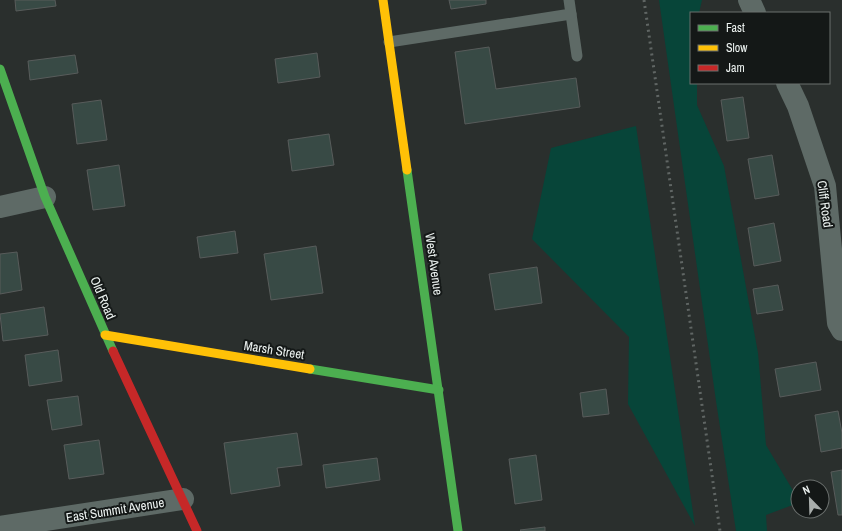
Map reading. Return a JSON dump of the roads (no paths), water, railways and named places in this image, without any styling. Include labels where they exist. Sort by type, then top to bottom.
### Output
[{"type":"street","name":"West Avenue","points":[[383,0],[458,531]]},
{"type":"street","points":[[750,0],[755,12]]},
{"type":"street","name":"Old Road","points":[[0,69],[45,197],[105,335],[197,531]]},
{"type":"street","name":"Cliff Road","points":[[787,84],[798,106],[825,186],[838,323],[842,330]]},
{"type":"street","points":[[0,207],[45,197]]},
{"type":"street","name":"Marsh Street","points":[[105,335],[439,390]]},
{"type":"street","name":"East Summit Avenue","points":[[0,527],[57,525],[182,499]]},
{"type":"lane","points":[[569,0],[577,56]]},
{"type":"lane","points":[[389,42],[571,14]]},
{"type":"railway","points":[[644,0],[720,531]]}]
